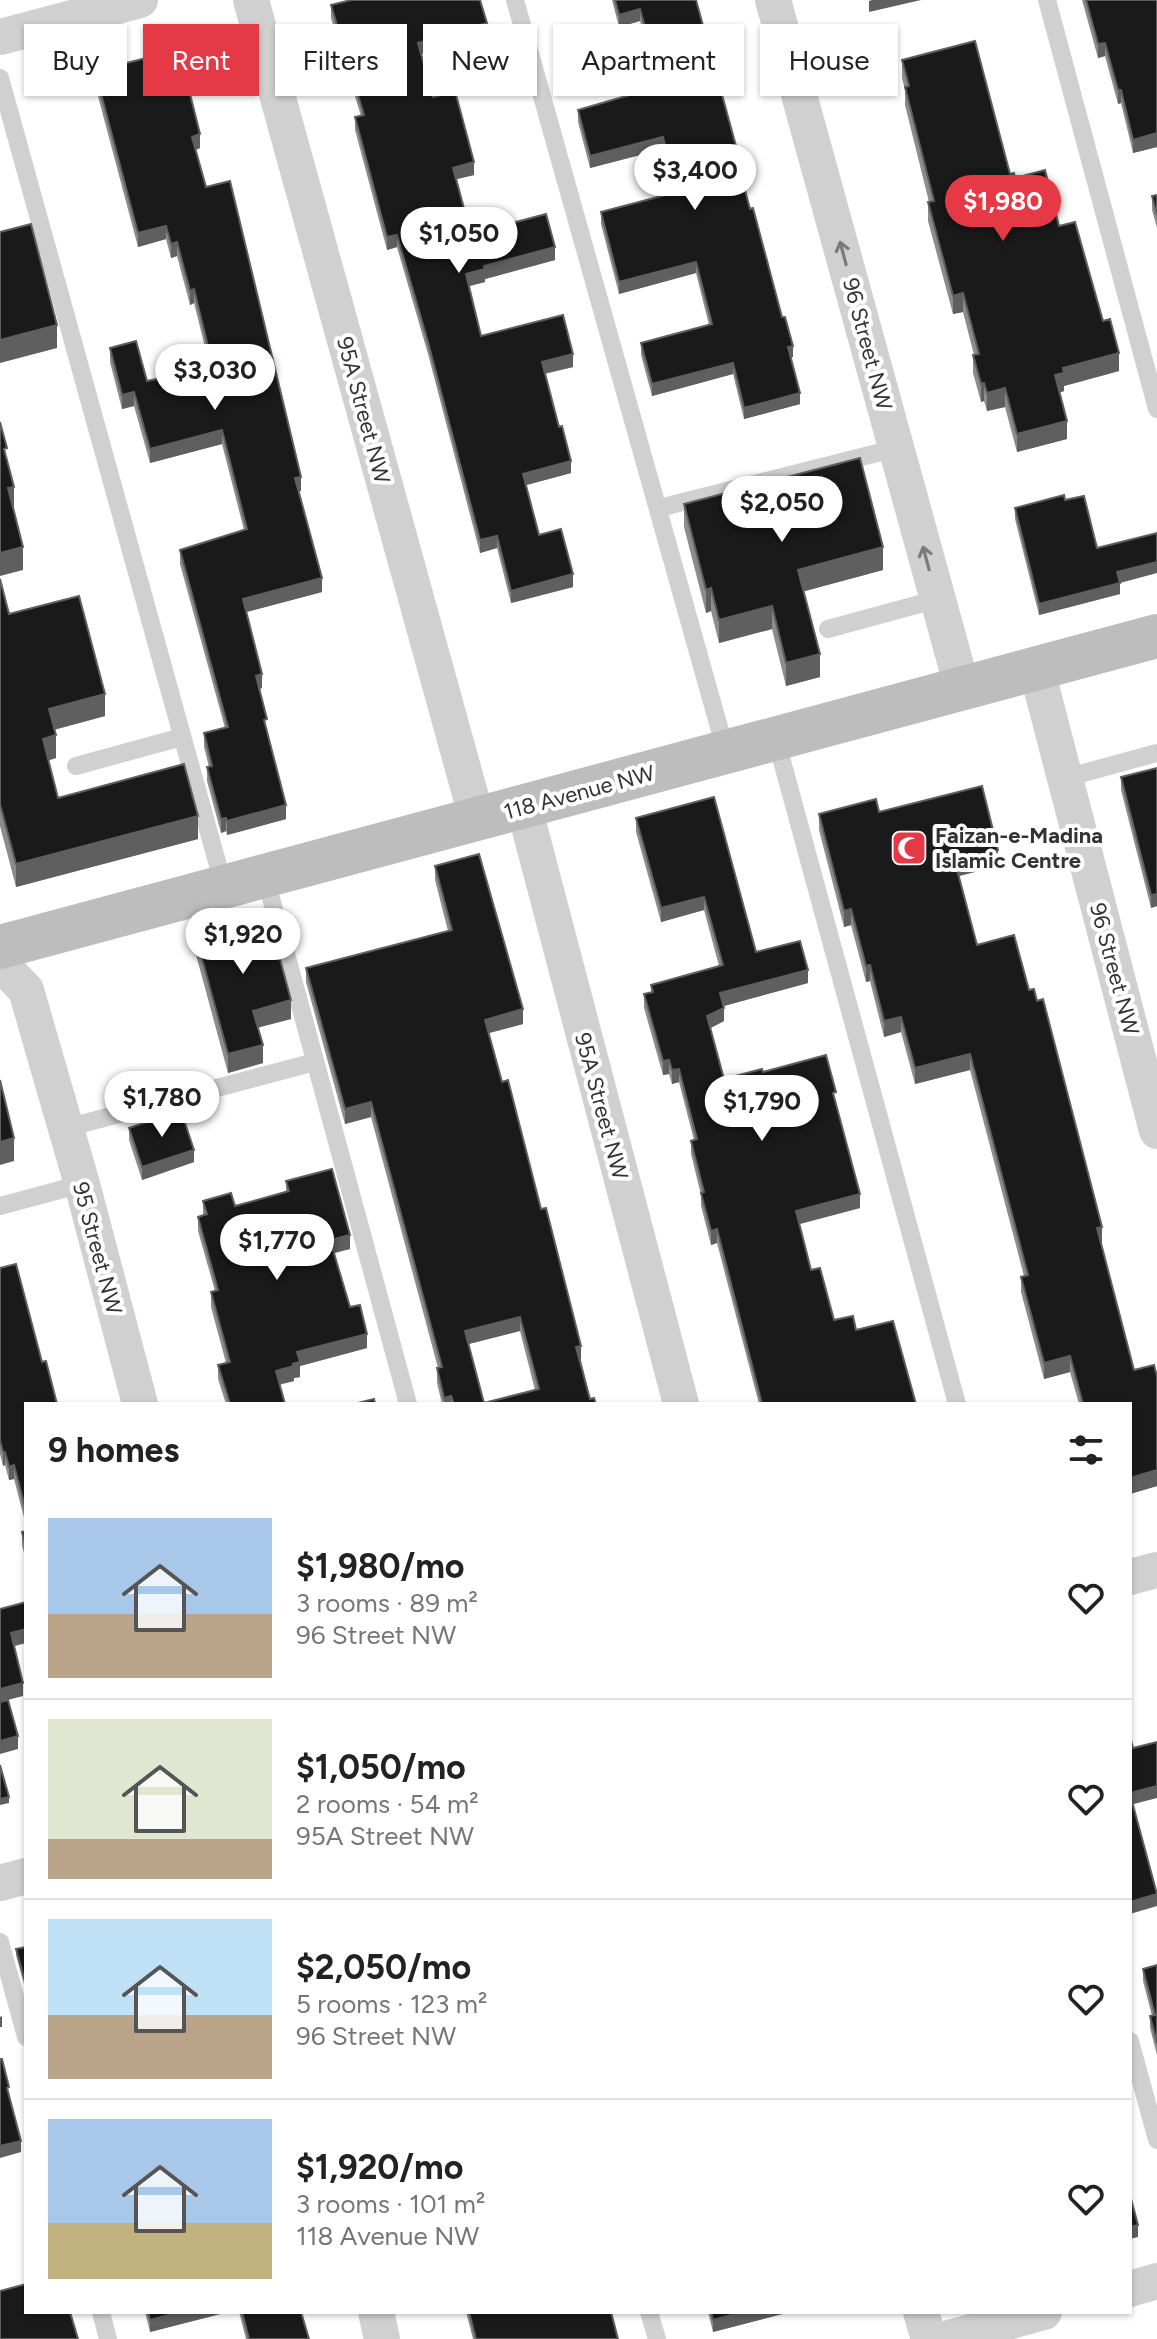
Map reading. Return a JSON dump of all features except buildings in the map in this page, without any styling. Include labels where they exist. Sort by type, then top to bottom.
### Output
[{"type":"main road","name":"118 Avenue NW","points":[[0,947],[1157,636]]},
{"type":"street","points":[[0,37],[140,0]]},
{"type":"street","name":"95A Street NW","points":[[251,0],[477,819]]},
{"type":"street","name":"96 Street NW","points":[[773,0],[962,687]]},
{"type":"street","name":"96 Street NW","points":[[1036,667],[1157,1131]]},
{"type":"street","name":"95A Street NW","points":[[524,807],[680,1402]]},
{"type":"street","name":"95 Street NW","points":[[0,963],[26,990],[82,1184],[139,1402]]},
{"type":"street","points":[[1132,1576],[1157,1570]]},
{"type":"street","points":[[0,1883],[24,1877]]},
{"type":"street","points":[[1132,2288],[1157,2281]]},
{"type":"street","points":[[376,2314],[382,2339]]},
{"type":"street","points":[[922,2314],[929,2339]]},
{"type":"street","points":[[945,2339],[1037,2314]]},
{"type":"lane","points":[[515,0],[726,752]]},
{"type":"lane","points":[[1047,0],[1153,381],[1157,409]]},
{"type":"lane","points":[[0,78],[182,737],[244,881],[315,1062],[407,1402]]},
{"type":"lane","points":[[659,508],[897,448]]},
{"type":"lane","points":[[828,629],[938,599]]},
{"type":"lane","points":[[76,766],[182,737]]},
{"type":"lane","points":[[776,738],[956,1402]]},
{"type":"lane","points":[[1065,778],[1157,753]]},
{"type":"lane","points":[[66,1128],[315,1062]]},
{"type":"lane","points":[[0,1206],[82,1184]]},
{"type":"lane","points":[[0,1942],[24,2030]]},
{"type":"lane","points":[[1132,2048],[1157,2140]]},
{"type":"lane","points":[[102,2314],[108,2339]]},
{"type":"lane","points":[[650,2314],[657,2339]]},
{"type":"place","name":"Faizan-e-Madina Islamic Centre","points":[[909,848]]}]
